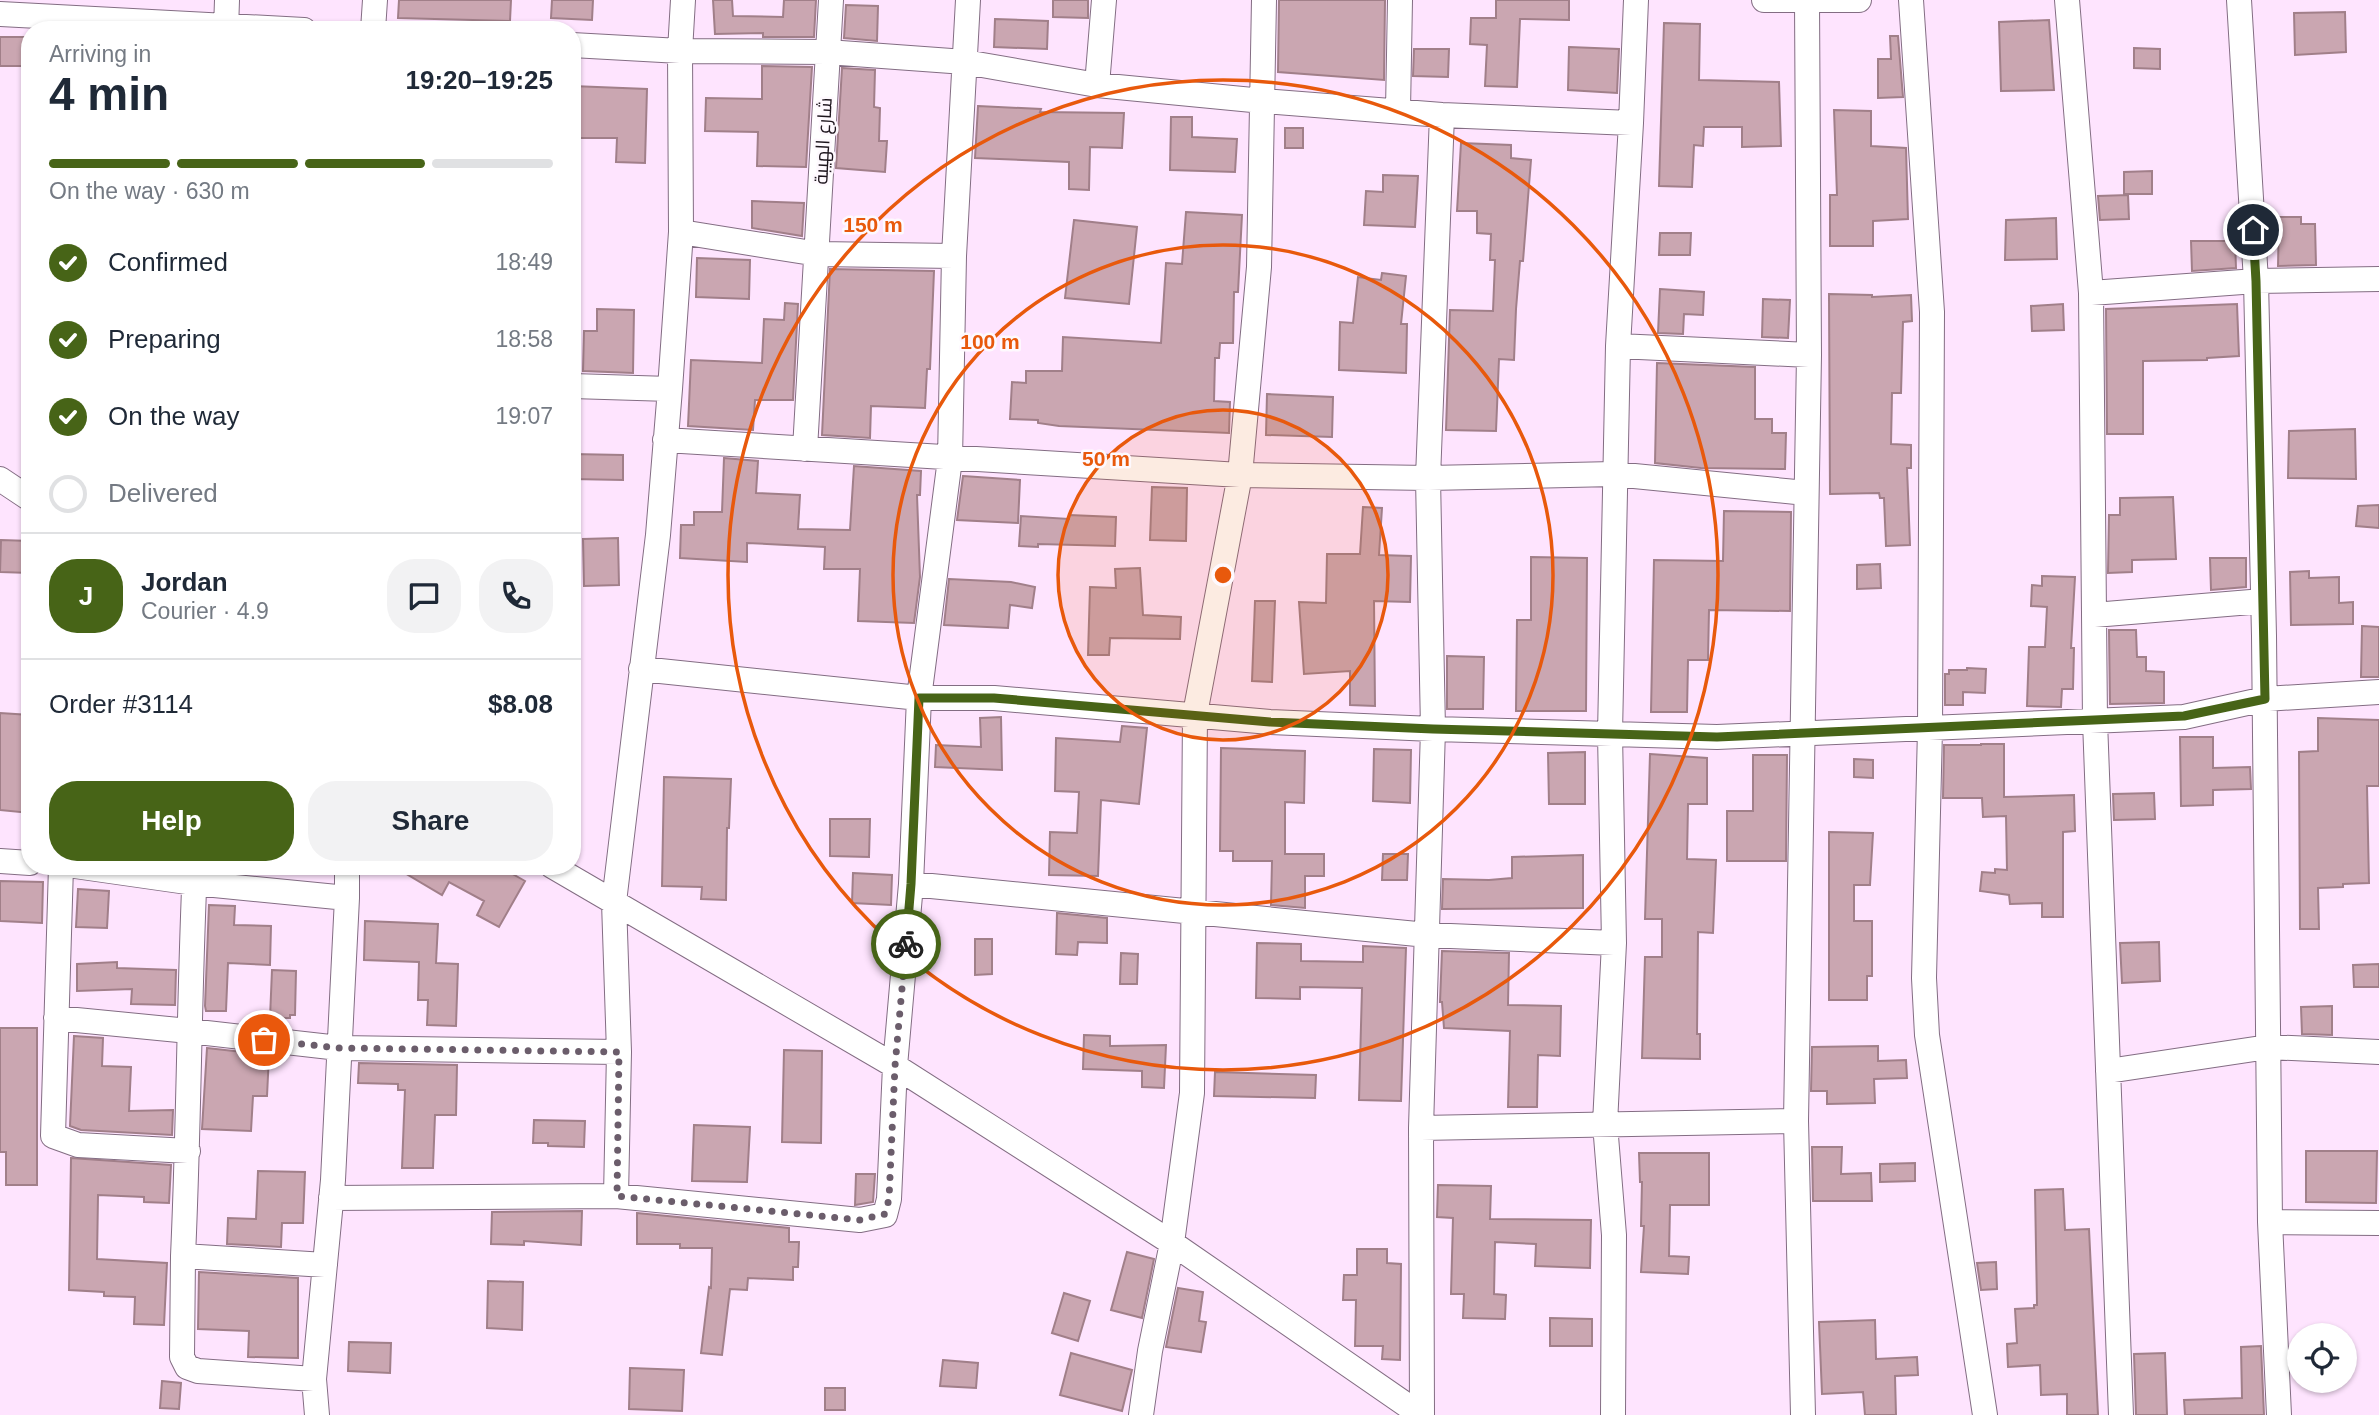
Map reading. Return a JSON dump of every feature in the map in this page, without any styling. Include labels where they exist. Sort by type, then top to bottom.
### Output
[{"type":"street","points":[[226,21],[227,0]]},
{"type":"street","points":[[373,21],[374,0]]},
{"type":"street","points":[[617,1196],[619,1052],[614,902],[658,535],[670,389],[681,232],[680,51],[683,0]]},
{"type":"street","name":"شارع الهيبة","points":[[805,449],[831,0]]},
{"type":"street","points":[[331,1198],[617,1196],[860,1220],[885,1214],[889,1199],[895,1066],[911,884],[919,698],[950,458],[954,256],[968,0]]},
{"type":"street","points":[[1097,85],[1104,0]]},
{"type":"street","points":[[1141,1415],[1150,1352],[1172,1243],[1192,1093],[1195,714],[1240,475],[1259,267],[1264,0]]},
{"type":"street","points":[[1398,110],[1400,0]]},
{"type":"street","points":[[1613,1415],[1614,1235],[1605,1124],[1614,943],[1610,734],[1614,474],[1636,0]]},
{"type":"street","points":[[1764,0],[1859,0]]},
{"type":"street","points":[[1911,0],[1932,312],[1930,729],[1924,978],[1927,1035],[1985,1415]]},
{"type":"street","points":[[2067,0],[2091,293],[2095,721],[2121,1415]]},
{"type":"street","points":[[2239,0],[2256,281],[2265,699],[2270,1222],[2279,1415]]},
{"type":"street","points":[[1802,1415],[1796,1121],[1810,355],[1807,1]]},
{"type":"street","points":[[0,14],[150,21]]},
{"type":"street","points":[[581,46],[680,51],[827,52],[965,62],[1097,85],[1263,101],[1443,115],[1631,122]]},
{"type":"street","points":[[1421,1415],[1421,1128],[1433,729],[1428,478],[1443,115]]},
{"type":"street","points":[[681,232],[818,254],[954,256]]},
{"type":"street","points":[[2091,293],[2256,281],[2379,279]]},
{"type":"street","points":[[1618,346],[1810,355]]},
{"type":"street","points":[[581,386],[670,389]]},
{"type":"street","points":[[666,440],[1240,475],[1428,478],[1614,474],[1806,493]]},
{"type":"street","points":[[0,479],[21,493]]},
{"type":"street","points":[[2094,615],[2263,601]]},
{"type":"street","points":[[641,668],[919,698],[994,698],[1270,722],[1717,737],[2184,716],[2265,699],[2379,692]]},
{"type":"street","points":[[0,861],[21,862]]},
{"type":"street","points":[[61,875],[53,1136],[78,1145],[188,1151]]},
{"type":"street","points":[[194,875],[182,1357],[187,1367],[198,1371],[314,1379]]},
{"type":"street","points":[[200,875],[347,898]]},
{"type":"street","points":[[317,1415],[314,1379],[331,1198],[347,875]]},
{"type":"street","points":[[568,875],[895,1066],[1172,1243],[1421,1415]]},
{"type":"street","points":[[911,884],[1427,935],[1614,943]]},
{"type":"street","points":[[56,1018],[339,1048],[619,1052]]},
{"type":"street","points":[[2108,1071],[2268,1047],[2379,1052]]},
{"type":"street","points":[[1421,1128],[1796,1121]]},
{"type":"street","points":[[2270,1222],[2379,1223]]},
{"type":"street","points":[[183,1256],[325,1265]]},
{"type":"building","points":[[399,0],[511,0],[510,21],[398,18]]},
{"type":"building","points":[[552,0],[593,0],[592,20],[551,18]]},
{"type":"building","points":[[713,0],[732,0],[733,16],[783,17],[784,0],[816,0],[814,37],[763,37],[763,33],[715,34]]},
{"type":"building","points":[[1053,0],[1088,0],[1088,18],[1053,17]]},
{"type":"building","points":[[1279,0],[1385,0],[1384,80],[1278,72]]},
{"type":"building","points":[[1496,0],[1569,0],[1569,20],[1520,19],[1517,87],[1485,86],[1487,45],[1470,44],[1471,18],[1496,18]]},
{"type":"building","points":[[846,5],[878,6],[877,41],[844,38]]},
{"type":"building","points":[[2345,12],[2346,52],[2295,55],[2294,13]]},
{"type":"building","points":[[995,19],[1048,21],[1047,49],[994,47]]},
{"type":"building","points":[[2049,20],[2054,90],[2001,91],[1999,22]]},
{"type":"building","points":[[1664,23],[1700,24],[1699,80],[1779,82],[1781,146],[1742,147],[1742,127],[1704,127],[1703,146],[1694,145],[1692,187],[1659,186]]},
{"type":"building","points":[[1890,36],[1898,36],[1903,97],[1878,98],[1878,59],[1891,59]]},
{"type":"building","points":[[0,37],[21,37],[21,66],[0,66]]},
{"type":"building","points":[[1569,47],[1619,49],[1617,93],[1568,90]]},
{"type":"building","points":[[2134,48],[2160,49],[2160,69],[2134,68]]},
{"type":"building","points":[[1414,49],[1449,49],[1448,77],[1413,76]]},
{"type":"building","points":[[762,66],[812,67],[806,167],[757,166],[758,132],[705,131],[706,98],[762,99]]},
{"type":"building","points":[[842,68],[875,70],[874,107],[880,108],[879,141],[887,141],[885,172],[836,168]]},
{"type":"building","points":[[581,86],[647,89],[645,163],[616,162],[617,138],[581,138]]},
{"type":"building","points":[[978,106],[1041,109],[1040,112],[1124,113],[1122,148],[1090,147],[1089,190],[1069,189],[1069,162],[975,158]]},
{"type":"building","points":[[1834,110],[1871,111],[1871,146],[1906,148],[1908,219],[1873,221],[1873,246],[1830,246],[1830,195],[1837,195]]},
{"type":"building","points":[[1171,117],[1192,117],[1192,137],[1237,139],[1235,172],[1170,170]]},
{"type":"building","points":[[1285,128],[1303,128],[1303,148],[1285,148]]},
{"type":"building","points":[[1461,143],[1511,145],[1511,158],[1531,160],[1523,261],[1520,261],[1514,360],[1499,359],[1496,431],[1446,430],[1450,310],[1493,311],[1495,260],[1490,260],[1491,234],[1477,233],[1477,211],[1457,211]]},
{"type":"building","points":[[2152,171],[2152,194],[2124,194],[2124,172]]},
{"type":"building","points":[[1383,175],[1418,176],[1415,227],[1364,225],[1366,191],[1383,192]]},
{"type":"building","points":[[2128,195],[2129,219],[2100,220],[2098,196]]},
{"type":"building","points":[[752,201],[804,203],[802,236],[752,228]]},
{"type":"building","points":[[1186,212],[1242,215],[1238,292],[1234,292],[1233,343],[1220,343],[1219,358],[1215,358],[1214,401],[1230,402],[1229,433],[1059,426],[1038,423],[1038,420],[1010,419],[1012,382],[1026,383],[1026,371],[1062,371],[1063,337],[1161,343],[1166,263],[1182,264]]},
{"type":"building","points":[[2279,217],[2301,217],[2301,224],[2315,224],[2316,265],[2278,266]]},
{"type":"building","points":[[2056,218],[2057,259],[2005,260],[2006,220]]},
{"type":"building","points":[[1074,220],[1137,227],[1129,304],[1065,298]]},
{"type":"building","points":[[1660,233],[1691,233],[1690,255],[1659,255]]},
{"type":"building","points":[[2191,241],[2235,241],[2236,268],[2192,271]]},
{"type":"building","points":[[697,258],[750,260],[749,299],[696,297]]},
{"type":"building","points":[[830,269],[934,271],[930,369],[927,369],[925,408],[871,406],[870,438],[822,435]]},
{"type":"building","points":[[1382,273],[1406,276],[1401,324],[1407,324],[1406,373],[1339,370],[1340,322],[1353,323],[1358,277],[1381,280]]},
{"type":"building","points":[[1660,289],[1704,292],[1703,315],[1684,314],[1683,334],[1658,333]]},
{"type":"building","points":[[1829,294],[1872,297],[1911,295],[1912,321],[1903,322],[1901,393],[1892,393],[1891,444],[1911,445],[1911,468],[1907,468],[1910,545],[1886,546],[1884,498],[1880,498],[1879,493],[1830,494]]},
{"type":"building","points":[[1763,299],[1790,300],[1788,338],[1762,337]]},
{"type":"building","points":[[785,303],[798,304],[793,400],[755,400],[753,430],[688,426],[691,360],[762,363],[764,319],[784,320]]},
{"type":"building","points":[[2063,304],[2064,330],[2032,331],[2031,306]]},
{"type":"building","points":[[2237,304],[2239,356],[2207,360],[2143,361],[2143,434],[2107,434],[2106,309]]},
{"type":"building","points":[[597,309],[634,310],[633,373],[583,371],[584,331],[597,331]]},
{"type":"building","points":[[1657,363],[1755,367],[1755,419],[1772,419],[1772,433],[1786,433],[1785,469],[1701,468],[1655,463]]},
{"type":"building","points":[[1267,394],[1333,397],[1332,437],[1266,435]]},
{"type":"building","points":[[2355,429],[2356,479],[2288,478],[2289,431]]},
{"type":"building","points":[[581,454],[623,455],[623,480],[581,479]]},
{"type":"building","points":[[724,458],[758,461],[756,493],[800,495],[798,529],[850,530],[854,466],[921,471],[920,495],[917,495],[920,577],[914,623],[858,621],[860,569],[824,569],[825,547],[747,543],[747,562],[680,558],[681,525],[694,525],[694,512],[722,512]]},
{"type":"building","points":[[963,476],[1020,480],[1018,523],[957,520]]},
{"type":"building","points":[[1152,487],[1187,488],[1186,541],[1150,540]]},
{"type":"building","points":[[2173,497],[2176,559],[2132,560],[2132,572],[2108,573],[2109,515],[2120,515],[2120,498]]},
{"type":"building","points":[[2379,505],[2379,528],[2356,526],[2358,506]]},
{"type":"building","points":[[1363,507],[1382,508],[1379,555],[1411,556],[1410,602],[1374,601],[1375,706],[1350,705],[1350,671],[1304,674],[1299,602],[1326,603],[1327,554],[1360,554]]},
{"type":"building","points":[[1724,511],[1791,512],[1790,611],[1709,610],[1708,660],[1688,660],[1687,712],[1651,712],[1654,560],[1723,561]]},
{"type":"building","points":[[1069,515],[1116,517],[1115,546],[1019,546],[1021,516],[1069,519]]},
{"type":"building","points":[[618,538],[619,585],[584,586],[583,539]]},
{"type":"building","points":[[1,540],[21,541],[21,573],[0,572]]},
{"type":"building","points":[[1531,557],[1587,558],[1586,711],[1516,711],[1517,620],[1531,620]]},
{"type":"building","points":[[2210,558],[2246,558],[2246,587],[2211,590]]},
{"type":"building","points":[[1880,564],[1881,588],[1857,589],[1857,565]]},
{"type":"building","points":[[1140,568],[1143,615],[1181,617],[1180,639],[1110,638],[1109,655],[1088,655],[1090,587],[1116,588],[1115,569]]},
{"type":"building","points":[[2309,571],[2309,578],[2339,577],[2339,603],[2353,602],[2353,624],[2291,625],[2290,572]]},
{"type":"building","points":[[2042,576],[2075,577],[2071,648],[2074,648],[2073,689],[2062,689],[2061,707],[2027,706],[2029,647],[2045,647],[2047,607],[2031,606],[2032,585],[2042,586]]},
{"type":"building","points":[[949,579],[1011,582],[1035,587],[1032,608],[1010,605],[1008,628],[944,625]]},
{"type":"building","points":[[1255,601],[1275,601],[1272,682],[1252,681]]},
{"type":"building","points":[[2362,626],[2379,627],[2379,677],[2361,677]]},
{"type":"building","points":[[2109,630],[2136,630],[2137,657],[2146,657],[2146,671],[2164,672],[2164,703],[2110,704]]},
{"type":"building","points":[[1447,656],[1484,657],[1483,709],[1447,709]]},
{"type":"building","points":[[1986,669],[1985,693],[1963,692],[1963,705],[1945,705],[1945,674],[1949,674],[1949,670]]},
{"type":"building","points":[[0,713],[21,714],[21,812],[0,810]]},
{"type":"building","points":[[1001,717],[1002,770],[935,767],[936,745],[981,747],[980,718]]},
{"type":"building","points":[[2318,718],[2379,720],[2379,786],[2367,786],[2369,883],[2318,888],[2319,929],[2300,929],[2299,752],[2318,751]]},
{"type":"building","points":[[1122,726],[1147,728],[1139,804],[1101,800],[1098,876],[1049,875],[1050,832],[1077,833],[1079,792],[1055,791],[1056,738],[1120,742]]},
{"type":"building","points":[[2180,737],[2213,737],[2213,768],[2250,767],[2251,789],[2213,790],[2213,805],[2181,806]]},
{"type":"building","points":[[2004,744],[2004,797],[2074,795],[2075,831],[2063,832],[2063,917],[2042,917],[2042,903],[2010,904],[2009,895],[1980,891],[1982,872],[2007,870],[2006,816],[1983,817],[1982,798],[1943,798],[1944,745]]},
{"type":"building","points":[[1221,748],[1305,751],[1304,803],[1285,802],[1285,854],[1324,854],[1324,876],[1305,876],[1305,908],[1271,905],[1272,861],[1233,861],[1233,851],[1220,851]]},
{"type":"building","points":[[1374,749],[1411,750],[1410,803],[1373,801]]},
{"type":"building","points":[[1585,752],[1585,804],[1549,804],[1548,753]]},
{"type":"building","points":[[1650,754],[1707,758],[1707,804],[1688,804],[1687,859],[1716,860],[1713,933],[1698,932],[1697,1034],[1700,1034],[1700,1059],[1642,1058],[1645,957],[1662,957],[1662,919],[1645,919]]},
{"type":"building","points":[[1753,755],[1787,755],[1786,861],[1727,861],[1727,811],[1753,811]]},
{"type":"building","points":[[1854,759],[1873,760],[1873,778],[1854,777]]},
{"type":"building","points":[[664,777],[731,779],[726,900],[701,899],[702,887],[662,886]]},
{"type":"building","points":[[2154,793],[2155,819],[2114,820],[2113,794]]},
{"type":"building","points":[[830,819],[870,819],[869,857],[830,856]]},
{"type":"building","points":[[1829,832],[1873,833],[1870,885],[1854,885],[1854,921],[1872,921],[1872,976],[1867,976],[1867,1000],[1829,1000]]},
{"type":"building","points":[[1383,854],[1408,854],[1407,880],[1382,880]]},
{"type":"building","points":[[1583,855],[1583,908],[1442,909],[1443,879],[1512,878],[1512,857]]},
{"type":"building","points":[[853,873],[892,875],[891,905],[852,903]]},
{"type":"building","points":[[408,875],[514,875],[525,881],[499,927],[477,915],[484,901],[449,882],[442,895]]},
{"type":"building","points":[[0,881],[43,882],[42,923],[0,921]]},
{"type":"building","points":[[78,889],[109,891],[107,928],[76,927]]},
{"type":"building","points":[[209,905],[235,906],[234,925],[271,926],[270,965],[228,963],[226,1011],[206,1011],[205,1006]]},
{"type":"building","points":[[1057,913],[1107,918],[1107,943],[1078,942],[1077,955],[1056,954]]},
{"type":"building","points":[[365,921],[438,924],[436,963],[458,964],[456,1026],[427,1025],[428,1000],[418,1000],[419,962],[364,960]]},
{"type":"building","points":[[975,939],[992,939],[992,974],[975,975]]},
{"type":"building","points":[[2159,942],[2160,981],[2122,983],[2120,943]]},
{"type":"building","points":[[1257,943],[1301,944],[1301,961],[1363,962],[1363,946],[1406,948],[1401,1101],[1359,1100],[1362,988],[1300,987],[1300,999],[1256,998]]},
{"type":"building","points":[[1442,951],[1509,953],[1508,1005],[1561,1006],[1560,1056],[1538,1055],[1537,1107],[1508,1107],[1510,1031],[1444,1028],[1440,1002]]},
{"type":"building","points":[[1121,953],[1138,954],[1137,984],[1120,984]]},
{"type":"building","points":[[117,962],[117,968],[176,970],[175,1005],[131,1004],[132,989],[77,991],[77,964]]},
{"type":"building","points":[[2379,964],[2379,987],[2354,987],[2353,965]]},
{"type":"building","points":[[272,970],[296,971],[295,1015],[290,1015],[290,1018],[270,1018]]},
{"type":"building","points":[[2332,1006],[2332,1035],[2302,1034],[2301,1007]]},
{"type":"building","points":[[0,1028],[37,1028],[37,1185],[6,1185],[6,1152],[0,1152]]},
{"type":"building","points":[[1084,1035],[1110,1036],[1110,1046],[1166,1045],[1164,1088],[1142,1087],[1142,1071],[1083,1069]]},
{"type":"building","points":[[74,1036],[103,1038],[102,1066],[131,1067],[129,1111],[173,1110],[172,1135],[81,1130],[70,1126]]},
{"type":"building","points":[[1878,1046],[1878,1061],[1906,1060],[1907,1078],[1874,1079],[1875,1103],[1827,1104],[1827,1091],[1811,1091],[1812,1047]]},
{"type":"building","points":[[207,1048],[269,1055],[267,1096],[253,1096],[251,1131],[202,1129]]},
{"type":"building","points":[[784,1050],[822,1051],[821,1143],[782,1142]]},
{"type":"building","points":[[359,1063],[457,1065],[456,1115],[435,1115],[433,1168],[402,1168],[405,1090],[398,1090],[398,1084],[358,1083]]},
{"type":"building","points":[[1215,1072],[1316,1075],[1315,1098],[1214,1096]]},
{"type":"building","points":[[534,1120],[585,1121],[584,1147],[533,1143]]},
{"type":"building","points":[[694,1125],[750,1127],[747,1182],[692,1181]]},
{"type":"building","points":[[1812,1147],[1842,1147],[1841,1174],[1871,1173],[1872,1201],[1813,1201]]},
{"type":"building","points":[[2306,1151],[2377,1151],[2376,1203],[2306,1202]]},
{"type":"building","points":[[1639,1153],[1709,1153],[1709,1205],[1670,1205],[1669,1256],[1689,1257],[1688,1274],[1641,1272],[1644,1226],[1641,1226],[1642,1182]]},
{"type":"building","points":[[71,1158],[171,1165],[169,1203],[144,1202],[144,1197],[98,1195],[97,1259],[167,1263],[164,1325],[134,1324],[135,1297],[104,1296],[104,1292],[69,1290]]},
{"type":"building","points":[[1915,1163],[1915,1181],[1880,1182],[1880,1164]]},
{"type":"building","points":[[258,1171],[305,1172],[303,1223],[282,1223],[281,1247],[227,1244],[228,1218],[256,1219]]},
{"type":"building","points":[[856,1174],[875,1174],[873,1202],[855,1205]]},
{"type":"building","points":[[1438,1185],[1491,1186],[1490,1219],[1591,1220],[1590,1268],[1535,1266],[1536,1244],[1495,1242],[1494,1294],[1506,1295],[1505,1319],[1463,1318],[1464,1294],[1451,1294],[1453,1218],[1437,1217]]},
{"type":"building","points":[[2063,1189],[2065,1230],[2089,1229],[2098,1415],[2067,1415],[2067,1394],[2041,1395],[2040,1365],[2008,1367],[2007,1344],[2017,1343],[2015,1309],[2034,1308],[2034,1305],[2037,1305],[2035,1190]]},
{"type":"building","points":[[582,1211],[581,1245],[524,1241],[524,1245],[491,1244],[492,1212]]},
{"type":"building","points":[[637,1213],[789,1228],[789,1242],[799,1242],[798,1267],[793,1267],[793,1280],[748,1278],[747,1290],[730,1289],[722,1355],[701,1353],[709,1287],[711,1288],[712,1248],[680,1248],[680,1244],[637,1244]]},
{"type":"building","points":[[1357,1249],[1387,1249],[1387,1263],[1401,1264],[1400,1360],[1382,1359],[1383,1346],[1355,1346],[1356,1300],[1343,1300],[1344,1275],[1357,1275]]},
{"type":"building","points":[[1127,1252],[1154,1259],[1142,1318],[1111,1310]]},
{"type":"building","points":[[1996,1262],[1997,1289],[1981,1290],[1977,1263]]},
{"type":"building","points":[[199,1272],[298,1278],[298,1358],[248,1357],[249,1331],[198,1329]]},
{"type":"building","points":[[488,1281],[523,1282],[522,1330],[487,1328]]},
{"type":"building","points":[[1178,1288],[1203,1292],[1199,1321],[1206,1322],[1201,1352],[1166,1347]]},
{"type":"building","points":[[1064,1293],[1090,1301],[1078,1341],[1052,1333]]},
{"type":"building","points":[[1550,1318],[1592,1319],[1592,1346],[1550,1346]]},
{"type":"building","points":[[1875,1320],[1876,1359],[1917,1357],[1918,1375],[1895,1376],[1896,1415],[1865,1415],[1863,1392],[1822,1394],[1819,1322]]},
{"type":"building","points":[[349,1342],[391,1343],[390,1373],[348,1371]]},
{"type":"building","points":[[2261,1346],[2264,1415],[2185,1415],[2184,1400],[2242,1398],[2241,1347]]},
{"type":"building","points":[[1071,1353],[1132,1370],[1122,1411],[1060,1395]]},
{"type":"building","points":[[2165,1353],[2167,1415],[2136,1415],[2134,1354]]},
{"type":"building","points":[[943,1360],[978,1363],[976,1388],[940,1386]]},
{"type":"building","points":[[630,1368],[684,1370],[682,1411],[629,1409]]},
{"type":"building","points":[[162,1381],[181,1383],[179,1409],[160,1408]]},
{"type":"building","points":[[825,1388],[845,1388],[845,1410],[825,1410]]},
{"type":"way so far","points":[[264,1040],[339,1048],[619,1052],[617,1196],[860,1220],[885,1214],[889,1199],[895,1066],[906,944]]},
{"type":"route","points":[[906,944],[919,698],[994,698],[1270,722],[1717,737],[2184,716],[2265,699],[2253,230]]}]
